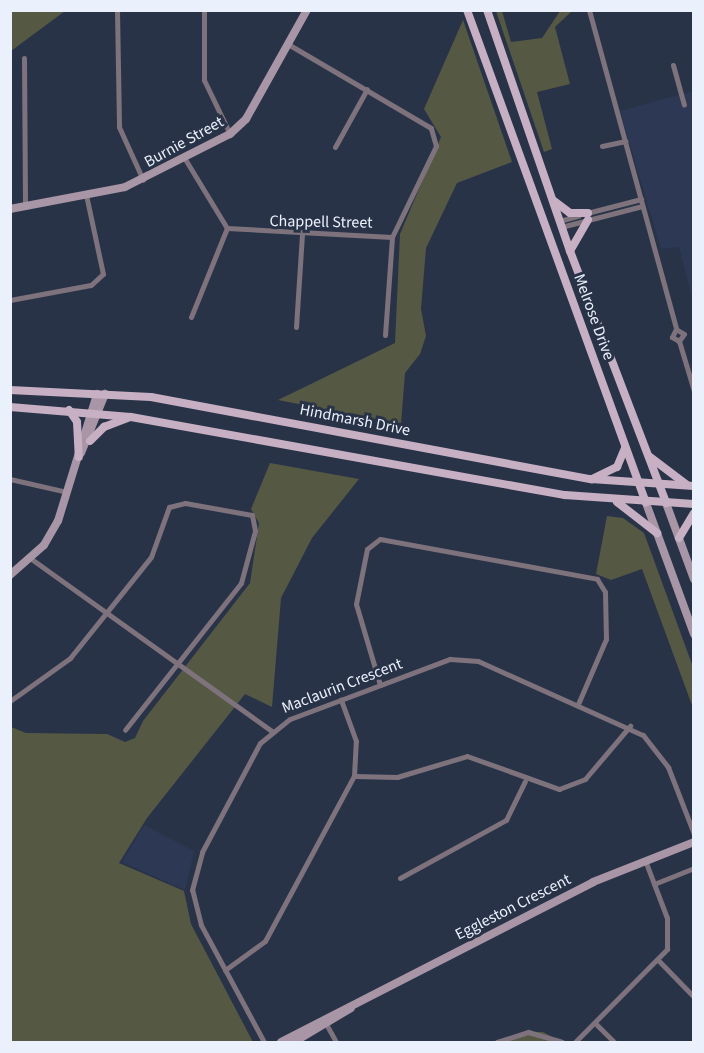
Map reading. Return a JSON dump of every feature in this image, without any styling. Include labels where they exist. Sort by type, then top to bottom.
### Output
[{"type":"main road","name":"Melrose Drive","points":[[467,10],[646,503]]},
{"type":"main road","name":"Melrose Drive","points":[[487,10],[571,256],[666,503]]},
{"type":"main road","points":[[550,196],[570,213],[588,217],[571,256],[565,279],[582,283]]},
{"type":"main road","points":[[546,228],[560,224]]},
{"type":"main road","name":"Hindmarsh Drive","points":[[10,390],[101,394],[325,430],[591,479],[691,486]]},
{"type":"main road","points":[[10,407],[69,410],[131,417],[616,502],[693,504]]},
{"type":"main road","points":[[69,410],[77,422],[79,457]]},
{"type":"main road","points":[[90,441],[104,427],[131,417]]},
{"type":"main road","points":[[591,479],[616,467],[625,448]]},
{"type":"main road","points":[[647,454],[691,486]]},
{"type":"main road","points":[[616,502],[657,533]]},
{"type":"main road","points":[[679,538],[693,513]]},
{"type":"street","points":[[117,10],[119,127],[143,180]]},
{"type":"street","points":[[204,10],[204,80],[230,134]]},
{"type":"street","points":[[589,10],[676,329],[684,334],[679,341],[693,391]]},
{"type":"street","name":"Burnie Street","points":[[10,209],[86,195],[143,180],[230,134],[246,119],[307,11]]},
{"type":"street","name":"Chappell Street","points":[[227,228],[302,235],[392,237],[436,146],[422,121],[288,44]]},
{"type":"street","points":[[24,58],[25,206]]},
{"type":"street","points":[[674,65],[684,105]]},
{"type":"street","points":[[335,147],[367,89]]},
{"type":"street","points":[[602,146],[625,141]]},
{"type":"street","points":[[185,159],[227,228],[191,317]]},
{"type":"street","points":[[10,300],[91,285],[103,274],[86,195]]},
{"type":"street","points":[[588,217],[640,199]]},
{"type":"street","points":[[560,224],[642,206]]},
{"type":"street","points":[[296,327],[302,235]]},
{"type":"street","points":[[385,335],[392,237]]},
{"type":"street","points":[[10,574],[30,558],[58,521],[101,394]]},
{"type":"street","points":[[79,457],[90,441],[95,413]]},
{"type":"street","points":[[10,479],[67,492]]},
{"type":"street","points":[[10,701],[70,658],[107,613],[158,545],[169,507],[185,503],[252,515],[255,531],[242,582],[125,730]]},
{"type":"street","name":"Melrose Drive","points":[[646,503],[693,634]]},
{"type":"street","name":"Melrose Drive","points":[[666,503],[693,579]]},
{"type":"street","points":[[380,685],[356,604],[367,549],[380,539],[597,579],[605,592],[606,639],[578,704]]},
{"type":"street","points":[[30,558],[272,731]]},
{"type":"street","name":"Maclaurin Crescent","points":[[264,1042],[196,915],[195,869],[260,743],[272,731],[380,685],[464,659],[630,726],[662,755],[693,834]]},
{"type":"street","points":[[225,970],[265,941],[354,776],[356,741],[341,700]]},
{"type":"street","points":[[354,776],[397,777],[467,756],[544,788],[572,786],[585,779],[630,726]]},
{"type":"street","points":[[400,878],[506,820],[525,782]]},
{"type":"street","name":"Eggleston Crescent","points":[[294,1042],[351,1008],[645,860],[693,842]]},
{"type":"street","points":[[574,1042],[658,960],[669,934],[645,860]]},
{"type":"street","points":[[654,884],[693,868]]},
{"type":"street","points":[[658,960],[693,997]]},
{"type":"street","points":[[326,1023],[336,1042]]},
{"type":"street","name":"Eggleston Crescent","points":[[282,1042],[326,1023]]},
{"type":"street","points":[[595,1023],[614,1042]]},
{"type":"street","points":[[497,1042],[528,1032],[562,1042]]},
{"type":"shaded area","points":[[693,91],[693,301],[679,247],[661,249],[620,111]]},
{"type":"shaded area","points":[[144,825],[194,851],[185,890],[122,862]]},
{"type":"green space","points":[[11,10],[65,10],[65,11],[11,51]]},
{"type":"green space","points":[[496,11],[502,11],[511,42],[542,38],[560,11],[572,11],[555,27],[570,84],[537,92],[552,149],[544,152]]},
{"type":"green space","points":[[463,20],[512,162],[457,183],[426,248],[421,309],[426,336],[420,354],[405,373],[401,424],[278,400],[395,343],[400,234],[441,137],[424,109]]},
{"type":"green space","points":[[270,463],[359,479],[312,538],[281,598],[272,707],[245,694],[147,818],[119,863],[184,891],[191,924],[253,1042],[11,1042],[11,727],[26,733],[107,734],[125,742],[135,738],[143,721],[250,583],[259,523],[251,509]]},
{"type":"green space","points":[[607,516],[623,518],[644,533],[693,667],[693,708],[642,569],[611,580],[596,574]]},
{"type":"green space","points":[[528,1032],[543,1032],[562,1042],[497,1042]]}]
